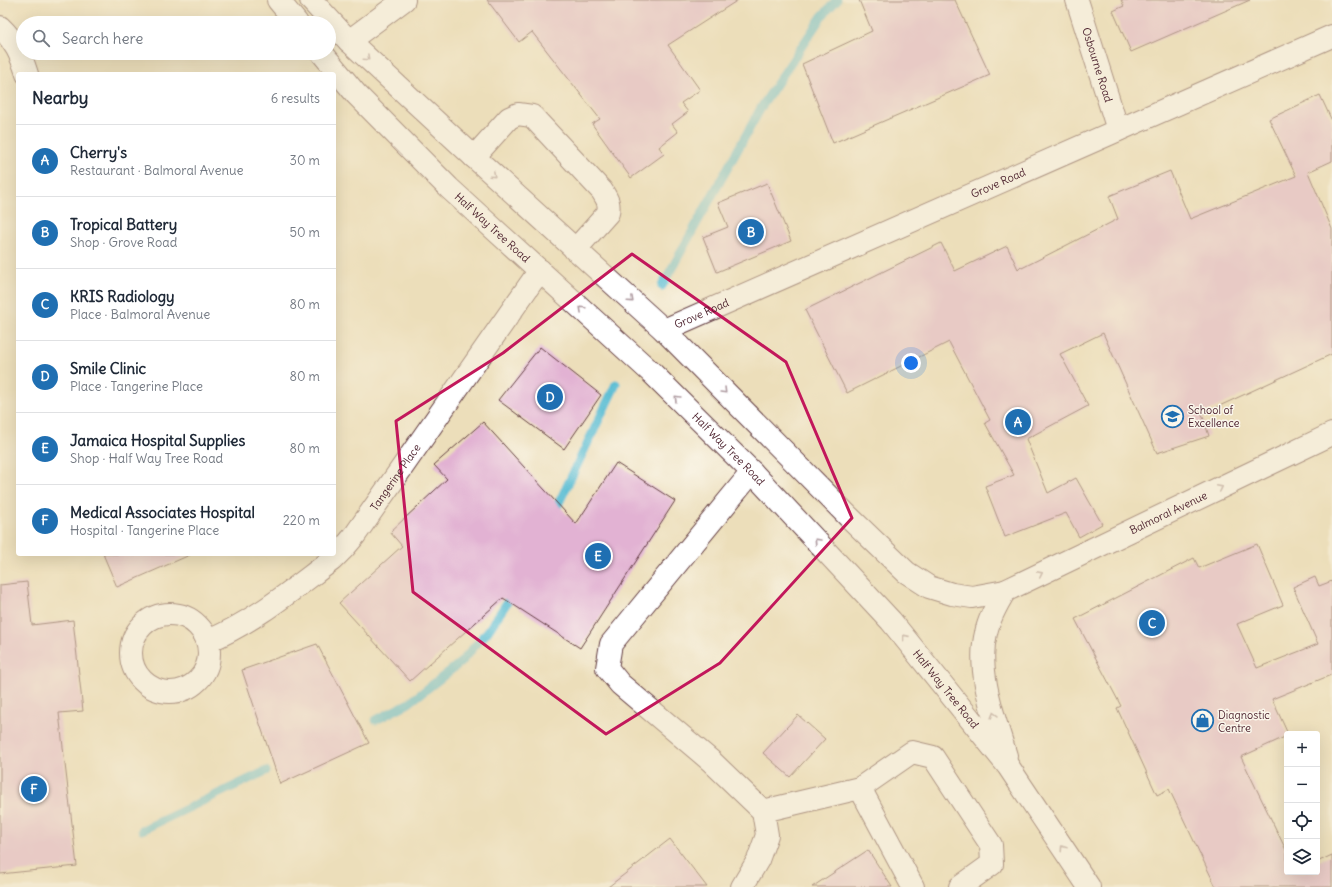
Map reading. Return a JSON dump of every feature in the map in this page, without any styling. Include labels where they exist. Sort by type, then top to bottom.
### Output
[{"type":"main road","points":[[278,0],[291,16]]},
{"type":"main road","points":[[311,0],[326,16]]},
{"type":"main road","points":[[349,41],[404,0]]},
{"type":"main road","name":"Osbourne Road","points":[[1077,0],[1118,130]]},
{"type":"main road","points":[[0,27],[6,32],[16,47]]},
{"type":"main road","points":[[336,27],[349,41],[474,157],[664,330],[906,572],[929,587],[952,594],[972,597],[1005,591]]},
{"type":"main road","name":"Grove Road","points":[[664,330],[1332,36]]},
{"type":"main road","points":[[23,60],[26,72]]},
{"type":"main road","name":"Half Way Tree Road","points":[[328,60],[356,94],[449,188],[652,373],[752,472],[891,621],[1008,766],[1083,885]]},
{"type":"main road","points":[[474,157],[509,118],[518,114],[532,116],[602,191],[609,201],[610,207],[608,213],[575,250]]},
{"type":"main road","name":"Tangerine Place","points":[[208,641],[226,634],[250,619],[332,560],[344,548],[540,270]]},
{"type":"main road","name":"Balmoral Avenue","points":[[1005,591],[1332,434]]},
{"type":"main road","points":[[742,887],[758,860],[767,836],[763,810],[711,761],[620,684],[607,668],[611,644],[752,472]]},
{"type":"main road","points":[[1005,591],[994,610],[986,633],[983,654],[988,697],[1008,766]]},
{"type":"main road","points":[[763,810],[860,788],[912,752],[933,757],[991,845],[992,864],[960,887]]},
{"type":"main road","points":[[860,788],[913,887]]},
{"type":"highlighted area","points":[[632,254],[786,362],[852,518],[720,663],[606,734],[413,592],[396,421],[503,353]]},
{"type":"building","points":[[487,0],[738,0],[668,45],[700,90],[681,103],[688,112],[672,124],[678,132],[659,147],[664,154],[631,178],[592,124],[600,119],[532,32],[519,42]]},
{"type":"building","points":[[859,0],[955,0],[990,75],[833,143],[802,64],[872,31]]},
{"type":"building","points":[[1121,0],[1250,0],[1131,52],[1113,11],[1124,6]]},
{"type":"building","points":[[1320,95],[1332,121],[1332,161],[1308,172],[1332,229],[1332,354],[1202,414],[1209,436],[1157,453],[1103,333],[1060,354],[1088,406],[1026,439],[1048,493],[1076,478],[1102,524],[1079,537],[1066,513],[1005,537],[985,486],[1014,475],[985,423],[990,420],[949,342],[847,393],[805,310],[941,243],[955,271],[1007,246],[1018,269],[1021,266],[1022,268],[1118,219],[1109,196],[1170,171],[1190,219],[1296,176],[1269,119]]},
{"type":"building","points":[[767,183],[791,241],[717,272],[703,237],[728,227],[718,203]]},
{"type":"building","points":[[540,347],[601,395],[564,449],[498,400]]},
{"type":"building","points":[[483,422],[576,524],[616,463],[675,501],[580,648],[503,598],[410,681],[339,603],[402,546],[390,532],[447,479],[434,465]]},
{"type":"building","points":[[1257,544],[1283,605],[1237,624],[1257,668],[1318,644],[1293,587],[1315,577],[1319,586],[1332,581],[1332,676],[1331,675],[1272,699],[1287,731],[1284,731],[1284,737],[1241,757],[1284,846],[1284,875],[1320,875],[1320,861],[1332,855],[1332,887],[1216,887],[1169,789],[1157,795],[1117,708],[1121,706],[1075,619],[1194,558],[1199,568]]},
{"type":"building","points":[[104,556],[187,556],[117,587]]},
{"type":"building","points":[[27,582],[32,625],[73,620],[83,711],[59,713],[77,866],[0,874],[0,585]]},
{"type":"building","points":[[317,644],[369,743],[280,784],[242,670]]},
{"type":"building","points":[[798,715],[825,739],[790,777],[763,753]]},
{"type":"building","points":[[670,839],[707,887],[608,887]]},
{"type":"building","points":[[868,850],[892,887],[812,887]]},
{"type":"waterway","points":[[662,286],[762,106],[822,16],[837,0]]},
{"type":"waterway","points":[[553,515],[616,384]]},
{"type":"waterway","points":[[376,720],[409,703],[460,663],[488,631],[514,592]]},
{"type":"waterway","points":[[142,830],[266,771]]},
{"type":"place","name":"Tropical Battery","points":[[751,232]]},
{"type":"place","name":"Smile Clinic","points":[[550,397]]},
{"type":"place","name":"School of Excellence","points":[[1172,416]]},
{"type":"place","name":"Cherry's","points":[[1018,422]]},
{"type":"place","name":"Jamaica Hospital Supplies","points":[[598,556]]},
{"type":"place","name":"KRIS Radiology","points":[[1152,623]]},
{"type":"place","name":"Diagnostic Centre","points":[[1202,721]]},
{"type":"place","name":"Medical Associates Hospital","points":[[34,789]]}]
